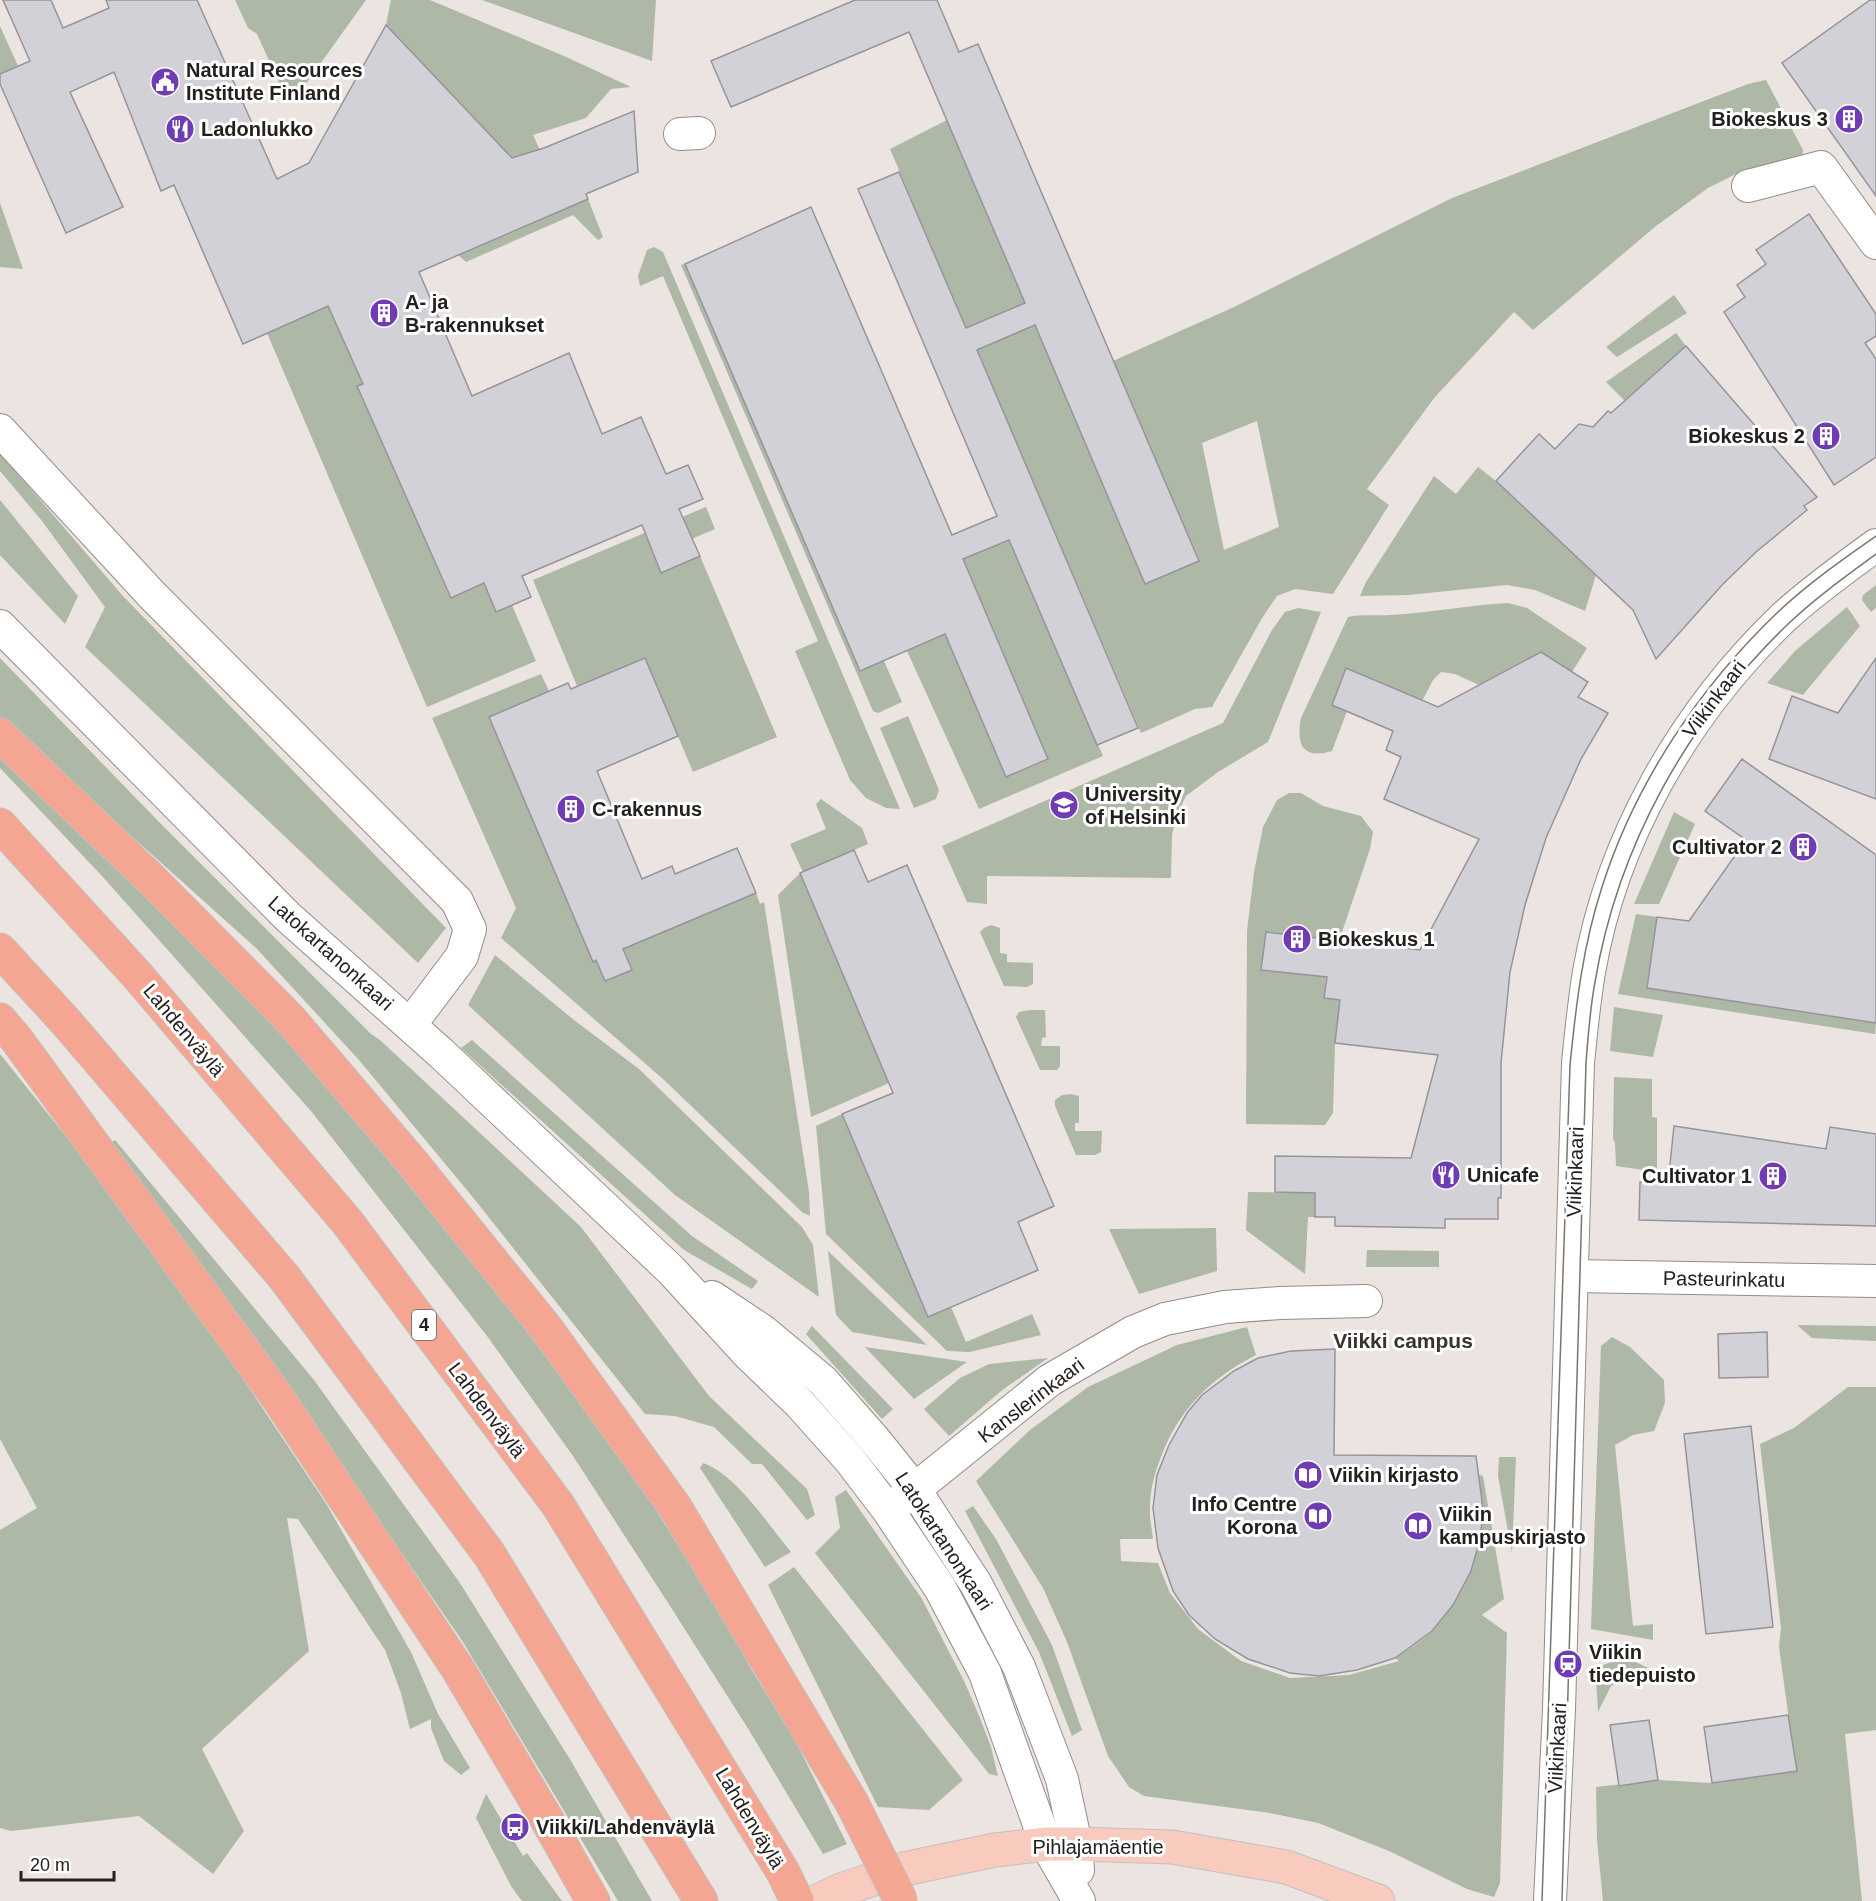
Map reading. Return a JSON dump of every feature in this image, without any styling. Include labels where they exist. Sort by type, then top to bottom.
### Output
[{"type":"highway","points":[[0,735],[151,879],[289,1018],[411,1161],[546,1328],[675,1507],[852,1803],[901,1901]]},
{"type":"highway","name":"Lahdenväylä","points":[[0,825],[137,975],[348,1222],[558,1505],[783,1872],[797,1901]]},
{"type":"highway","points":[[0,950],[66,1022],[284,1277],[489,1554],[701,1901]]},
{"type":"highway","points":[[0,1020],[17,1040],[278,1398],[458,1670],[546,1818],[592,1901]]},
{"type":"main road","name":"Pihlajamäentie","points":[[818,1901],[841,1890],[904,1869],[995,1850],[1061,1844],[1172,1847],[1286,1867],[1378,1901]]},
{"type":"street","points":[[1748,186],[1821,167],[1876,243]]},
{"type":"street","points":[[0,430],[152,595],[457,901],[470,928],[462,956],[410,1025]]},
{"type":"street","name":"Viikinkaari","points":[[1550,1901],[1559,1697],[1578,1063],[1589,971],[1614,879],[1631,835],[1674,753],[1699,713],[1730,674],[1783,618],[1876,545]]},
{"type":"street","name":"Latokartanonkaari","points":[[0,626],[288,917],[410,1025],[671,1270],[748,1354],[800,1404],[849,1459],[888,1509],[940,1588],[984,1673],[1061,1844],[1080,1901]]},
{"type":"street","name":"Latokartanonkaari","points":[[671,1270],[763,1331],[823,1381],[915,1490],[976,1584],[1019,1667],[1062,1779],[1061,1844]]},
{"type":"street","name":"Pasteurinkatu","points":[[1572,1276],[1876,1281]]},
{"type":"street","name":"Kanslerinkaari","points":[[888,1509],[915,1490],[1050,1380],[1133,1332],[1165,1319],[1225,1307],[1280,1302],[1366,1301]]},
{"type":"green space","points":[[235,0],[366,0],[300,92],[282,89],[257,34],[248,28]]},
{"type":"green space","points":[[391,0],[430,0],[564,56],[631,87],[611,89],[586,118],[533,135],[540,150],[512,158],[386,25]]},
{"type":"green space","points":[[482,0],[656,0],[652,61]]},
{"type":"green space","points":[[0,26],[18,66],[0,74]]},
{"type":"green space","points":[[1766,80],[1803,150],[1802,158],[1765,168],[1744,170],[1708,188],[1656,226],[1533,330],[1514,312],[1435,397],[1367,489],[1389,505],[1333,594],[1295,589],[1277,596],[1262,618],[1212,707],[1195,709],[1141,733],[977,350],[1035,325],[1145,583],[1199,560],[1113,361],[1234,307],[1452,198],[1748,84]],"holes":[[[1257,421],[1279,527],[1224,550],[1202,443]]]},
{"type":"green space","points":[[947,120],[1025,303],[966,328],[890,149]]},
{"type":"green space","points":[[588,199],[603,237],[598,240],[573,215],[466,262],[458,255]]},
{"type":"green space","points":[[0,203],[23,269],[0,267]]},
{"type":"green space","points":[[654,247],[663,252],[900,809],[886,808],[866,798],[850,780],[795,651],[818,641],[663,276],[640,286],[638,276],[647,250]]},
{"type":"green space","points":[[685,264],[860,670],[884,661],[902,702],[878,713],[873,711],[681,265]]},
{"type":"green space","points":[[1674,295],[1687,313],[1617,357],[1606,347]]},
{"type":"green space","points":[[328,306],[363,384],[358,387],[450,597],[484,583],[496,612],[512,605],[536,661],[427,707],[267,333]]},
{"type":"green space","points":[[1676,333],[1686,346],[1644,384],[1662,406],[1647,423],[1606,382]]},
{"type":"green space","points":[[0,453],[122,595],[446,928],[418,963],[85,647],[105,607],[42,521],[0,471]]},
{"type":"green space","points":[[1478,467],[1496,481],[1596,575],[1585,611],[1535,590],[1507,585],[1408,595],[1360,596],[1366,582],[1434,476],[1456,494]]},
{"type":"green space","points":[[0,500],[78,596],[65,624],[0,555]]},
{"type":"green space","points":[[706,507],[715,529],[654,555],[661,573],[700,556],[777,737],[693,772],[645,658],[577,686],[533,580]]},
{"type":"green space","points":[[1009,540],[1103,756],[979,809],[907,651],[914,647],[922,579],[1006,777],[1048,760],[963,559]]},
{"type":"green space","points":[[1876,585],[1876,608],[1871,612],[1862,600],[1863,595]]},
{"type":"green space","points":[[1508,603],[1527,608],[1587,648],[1572,672],[1541,652],[1479,685],[1455,674],[1441,672],[1433,680],[1422,701],[1346,668],[1332,705],[1347,711],[1332,751],[1314,753],[1303,748],[1300,735],[1301,718],[1348,617],[1405,614]]},
{"type":"green space","points":[[1847,607],[1860,626],[1803,695],[1767,683],[1795,651]]},
{"type":"green space","points":[[1298,608],[1321,612],[1268,742],[1218,772],[1186,796],[1177,814],[1172,835],[1171,878],[987,876],[987,904],[967,902],[942,846],[1223,723],[1272,630],[1285,612]]},
{"type":"green space","points":[[0,658],[162,825],[371,1034],[581,1227],[709,1396],[807,1489],[815,1515],[807,1520],[762,1464],[752,1464],[714,1427],[675,1416],[645,1414],[471,1195],[359,1060],[257,949],[0,718]]},
{"type":"green space","points":[[541,674],[549,691],[489,717],[593,961],[756,893],[760,904],[764,902],[809,1192],[810,1216],[802,1212],[663,1079],[501,938],[516,908],[432,718]]},
{"type":"green space","points":[[908,716],[939,790],[936,799],[914,808],[880,728]]},
{"type":"green space","points":[[0,757],[223,965],[451,1223],[633,1473],[728,1626],[751,1669],[796,1742],[847,1844],[823,1854],[749,1730],[573,1456],[487,1336],[311,1111],[102,876],[0,768]]},
{"type":"green space","points":[[1289,793],[1301,793],[1323,806],[1361,816],[1373,832],[1370,849],[1339,941],[1266,933],[1262,970],[1326,977],[1324,998],[1340,1000],[1335,1043],[1333,1113],[1325,1125],[1246,1124],[1247,931],[1254,872],[1263,827],[1277,800]]},
{"type":"green space","points":[[821,799],[862,828],[868,844],[803,872],[790,844],[826,829],[816,804]]},
{"type":"green space","points":[[1674,812],[1695,824],[1659,904],[1634,904]]},
{"type":"green space","points":[[800,873],[889,1083],[811,1117],[778,895]]},
{"type":"green space","points":[[1636,914],[1657,917],[1647,988],[1876,1023],[1875,1034],[1618,994]]},
{"type":"green space","points":[[991,925],[1000,928],[1000,953],[1007,954],[1007,962],[1033,963],[1033,984],[1027,987],[1004,986],[980,932]]},
{"type":"green space","points":[[495,955],[574,1020],[639,1069],[802,1227],[813,1245],[819,1297],[675,1195],[468,1005]]},
{"type":"green space","points":[[1614,1007],[1663,1015],[1653,1057],[1610,1051]]},
{"type":"green space","points":[[1045,1010],[1046,1037],[1042,1038],[1041,1046],[1060,1046],[1060,1066],[1057,1070],[1040,1070],[1016,1017],[1019,1012]]},
{"type":"green space","points":[[472,1040],[692,1236],[758,1281],[752,1289],[684,1250],[461,1048]]},
{"type":"green space","points":[[0,1054],[73,1145],[208,1326],[327,1505],[411,1652],[438,1714],[470,1768],[461,1775],[444,1761],[431,1728],[431,1719],[410,1729],[401,1693],[385,1650],[298,1519],[287,1518],[309,1651],[202,1749],[244,1831],[213,1874],[139,1816],[11,1831],[0,1828],[0,1530],[37,1508],[0,1439]]},
{"type":"green space","points":[[1614,1077],[1652,1079],[1652,1117],[1657,1118],[1657,1172],[1616,1166],[1613,1140]]},
{"type":"green space","points":[[1062,1095],[1079,1096],[1079,1123],[1075,1123],[1075,1131],[1102,1131],[1101,1152],[1095,1155],[1076,1155],[1055,1106],[1055,1100]]},
{"type":"green space","points":[[842,1114],[928,1317],[951,1307],[966,1342],[1032,1314],[1041,1335],[970,1352],[947,1351],[826,1234],[816,1126]]},
{"type":"green space","points":[[115,1140],[314,1380],[460,1583],[571,1761],[652,1901],[618,1901],[463,1642],[112,1142]]},
{"type":"green space","points":[[1248,1192],[1315,1193],[1315,1217],[1308,1217],[1305,1274],[1246,1230]]},
{"type":"green space","points":[[1216,1228],[1217,1271],[1139,1294],[1109,1229]]},
{"type":"green space","points":[[1367,1250],[1439,1251],[1439,1267],[1366,1267]]},
{"type":"green space","points":[[828,1251],[927,1345],[852,1332],[836,1315]]},
{"type":"green space","points":[[1797,1325],[1876,1326],[1876,1341],[1812,1338]]},
{"type":"green space","points":[[812,1326],[893,1409],[882,1419],[806,1334]]},
{"type":"green space","points":[[1247,1327],[1256,1355],[1211,1385],[1198,1397],[1177,1424],[1161,1457],[1152,1487],[1150,1518],[1153,1539],[1120,1539],[1121,1561],[1158,1563],[1170,1593],[1198,1629],[1241,1661],[1290,1678],[1349,1675],[1399,1661],[1395,1658],[1428,1635],[1446,1615],[1458,1597],[1474,1559],[1481,1518],[1479,1475],[1483,1476],[1504,1599],[1482,1615],[1507,1633],[1500,1883],[1494,1897],[1467,1889],[1389,1851],[1318,1823],[1270,1813],[1144,1796],[1129,1787],[1108,1756],[1067,1642],[1043,1588],[976,1481],[1030,1430],[1088,1387],[1177,1345]]},
{"type":"green space","points":[[1612,1337],[1630,1347],[1664,1380],[1665,1403],[1654,1431],[1633,1435],[1615,1445],[1633,1626],[1653,1624],[1653,1640],[1591,1629],[1601,1346]]},
{"type":"green space","points":[[865,1347],[967,1362],[914,1399]]},
{"type":"green space","points":[[1048,1358],[1001,1391],[949,1436],[924,1409],[960,1378],[989,1364]]},
{"type":"green space","points":[[1848,1387],[1876,1387],[1876,1730],[1845,1734],[1862,1901],[1603,1901],[1597,1840],[1596,1787],[1658,1780],[1712,1783],[1796,1771],[1779,1647],[1781,1628],[1760,1444],[1794,1428]]},
{"type":"green space","points":[[1499,1457],[1516,1457],[1512,1553],[1498,1476]]},
{"type":"green space","points":[[703,1463],[728,1478],[740,1489],[791,1552],[765,1567],[700,1468]]},
{"type":"green space","points":[[846,1490],[922,1599],[965,1683],[991,1747],[998,1776],[989,1774],[815,1553],[840,1528],[835,1497]]},
{"type":"green space","points":[[973,1506],[996,1539],[1052,1645],[1082,1730],[1072,1736],[1039,1652],[965,1511]]},
{"type":"green space","points":[[794,1567],[963,1780],[929,1810],[878,1807],[768,1585]]},
{"type":"green space","points":[[1626,1657],[1648,1668],[1611,1686],[1598,1712],[1596,1679],[1603,1665]]},
{"type":"green space","points":[[486,1794],[523,1856],[527,1853],[562,1901],[522,1901],[511,1886],[476,1818]]},
{"type":"building","name":"A- ja B-rakennukset","points":[[3,0],[51,0],[63,28],[109,8],[106,0],[197,0],[277,179],[309,163],[386,25],[512,158],[544,148],[634,111],[638,172],[586,194],[588,199],[419,272],[472,396],[569,353],[602,434],[641,417],[666,474],[688,465],[703,499],[679,509],[700,556],[661,573],[642,525],[522,576],[531,597],[496,612],[484,583],[451,598],[357,386],[363,384],[328,306],[243,344],[174,185],[161,191],[114,72],[70,92],[123,207],[66,233],[0,84],[0,74],[30,61]]},
{"type":"building","points":[[855,0],[937,0],[959,52],[978,44],[1199,561],[1145,584],[1035,325],[977,350],[1138,728],[1097,745],[1009,540],[963,559],[1048,759],[1006,777],[945,634],[860,671],[685,264],[811,207],[952,535],[997,516],[858,189],[899,172],[966,328],[1025,303],[909,32],[731,107],[711,61]]},
{"type":"building","name":"Biokeskus 3","points":[[1870,0],[1876,0],[1876,196],[1782,63]]},
{"type":"building","points":[[1809,214],[1876,314],[1876,336],[1865,343],[1876,359],[1876,457],[1834,485],[1724,312],[1745,297],[1737,285],[1766,264],[1756,250]]},
{"type":"building","name":"Biokeskus 2","points":[[1686,346],[1817,497],[1804,506],[1807,510],[1756,552],[1723,584],[1656,659],[1633,610],[1496,481],[1539,434],[1555,449],[1579,424],[1593,427],[1608,411],[1611,413]]},
{"type":"building","name":"Biokeskus 1","points":[[1541,652],[1588,682],[1578,697],[1608,713],[1581,759],[1546,838],[1525,905],[1510,972],[1501,1063],[1501,1198],[1498,1198],[1498,1219],[1445,1219],[1445,1228],[1335,1226],[1335,1217],[1315,1217],[1315,1193],[1275,1192],[1275,1156],[1411,1158],[1438,1055],[1335,1043],[1340,1000],[1324,998],[1327,977],[1261,970],[1266,932],[1420,950],[1479,839],[1384,799],[1401,757],[1386,750],[1393,731],[1332,705],[1346,668],[1438,707]]},
{"type":"building","name":"C-rakennus","points":[[645,658],[678,736],[597,771],[642,879],[672,866],[675,874],[737,848],[756,893],[623,949],[632,970],[605,981],[596,960],[593,962],[489,717],[568,683],[571,689]]},
{"type":"building","points":[[1876,658],[1876,799],[1769,759],[1792,696],[1838,713]]},
{"type":"building","name":"Cultivator 2","points":[[1742,759],[1876,855],[1876,1023],[1647,988],[1657,917],[1689,921],[1746,840],[1705,811]]},
{"type":"building","points":[[854,850],[868,882],[907,865],[1054,1206],[1018,1222],[1038,1270],[928,1317],[842,1114],[893,1093],[800,873]]},
{"type":"building","name":"Cultivator 1","points":[[1674,1126],[1826,1149],[1830,1127],[1876,1134],[1876,1226],[1639,1220],[1640,1182],[1668,1183]]},
{"type":"building","points":[[1767,1332],[1768,1377],[1719,1378],[1718,1334]]},
{"type":"building","name":"Info Centre Korona","points":[[1335,1349],[1334,1455],[1476,1456],[1482,1501],[1482,1524],[1471,1571],[1453,1605],[1432,1631],[1395,1658],[1357,1670],[1319,1676],[1290,1673],[1248,1659],[1215,1639],[1189,1615],[1173,1591],[1158,1548],[1153,1508],[1157,1475],[1169,1445],[1187,1413],[1202,1395],[1234,1371],[1258,1358],[1291,1351]]},
{"type":"building","points":[[1751,1426],[1773,1627],[1706,1634],[1684,1434]]},
{"type":"building","points":[[1788,1715],[1797,1771],[1712,1783],[1704,1727]]},
{"type":"building","points":[[1649,1720],[1658,1780],[1619,1786],[1610,1725]]},
{"type":"tram line","points":[[1542,1901],[1570,1065],[1585,953],[1595,909],[1616,848],[1632,811],[1673,738],[1697,704],[1750,640],[1779,611],[1814,581],[1876,536]]},
{"type":"tram line","points":[[1562,1901],[1586,1063],[1593,992],[1606,931],[1621,882],[1662,788],[1718,702],[1751,662],[1787,625],[1819,597],[1876,554]]},
{"type":"place","name":"Natural Resources Institute Finland","points":[[165,82]]},
{"type":"place","name":"Biokeskus 3","points":[[1849,119]]},
{"type":"place","name":"Ladonlukko","points":[[180,129]]},
{"type":"place","name":"A- ja B-rakennukset","points":[[384,313]]},
{"type":"place","name":"Biokeskus 2","points":[[1826,436]]},
{"type":"place","name":"University of Helsinki","points":[[1064,805]]},
{"type":"place","name":"C-rakennus","points":[[571,809]]},
{"type":"place","name":"Cultivator 2","points":[[1803,847]]},
{"type":"place","name":"Biokeskus 1","points":[[1297,939]]},
{"type":"place","name":"Unicafe","points":[[1446,1175]]},
{"type":"place","name":"Cultivator 1","points":[[1773,1176]]},
{"type":"place","name":"Viikin kirjasto","points":[[1308,1475]]},
{"type":"place","name":"Info Centre Korona","points":[[1318,1516]]},
{"type":"place","name":"Viikin kampuskirjasto","points":[[1418,1526]]},
{"type":"place","name":"Viikin tiedepuisto","points":[[1568,1664]]},
{"type":"place","name":"Viikki/Lahdenväylä","points":[[515,1827]]},
{"type":"district","name":"Viikki campus","points":[[1403,1340]]}]
